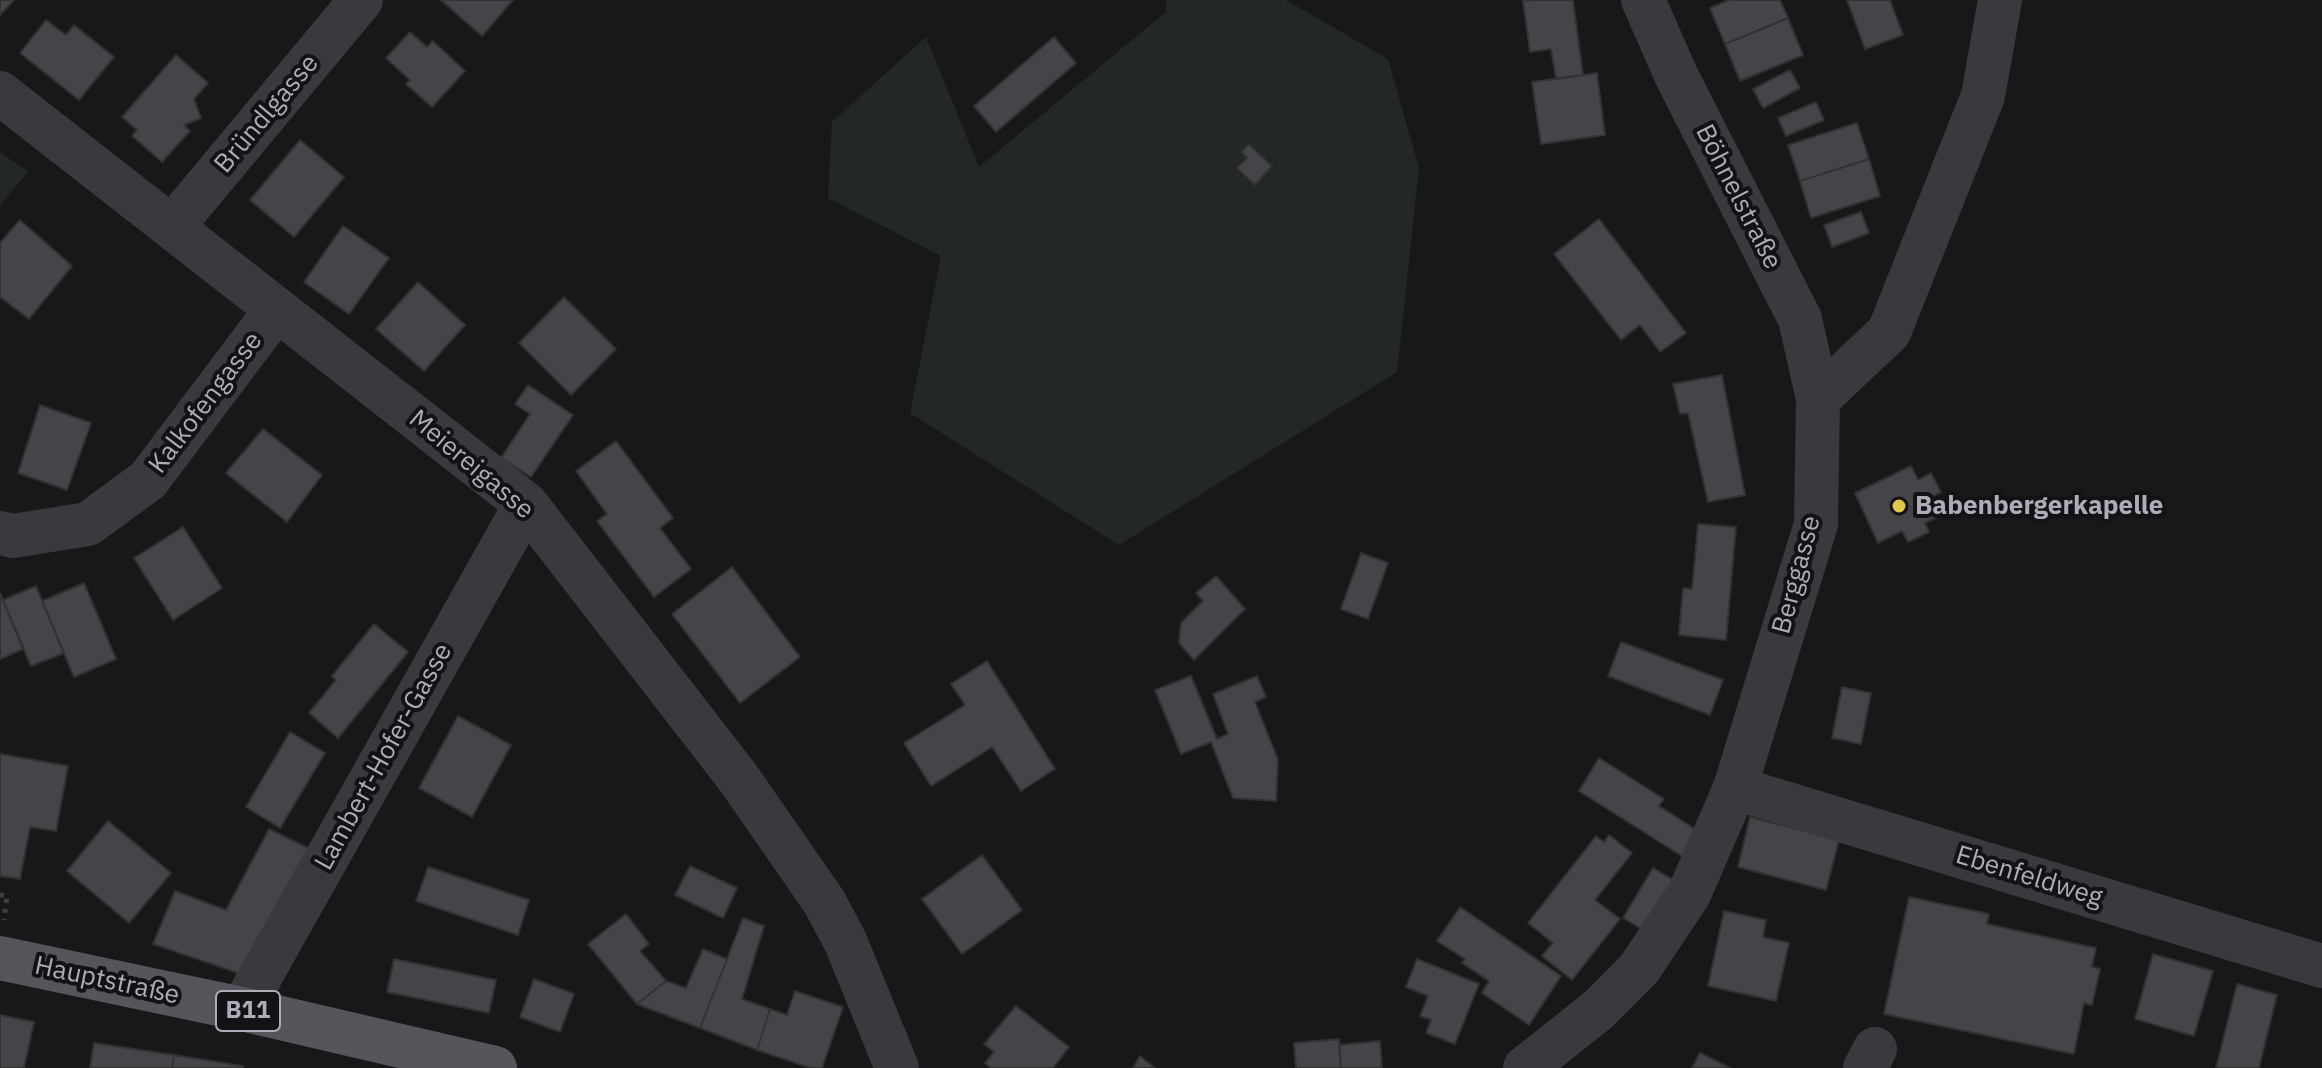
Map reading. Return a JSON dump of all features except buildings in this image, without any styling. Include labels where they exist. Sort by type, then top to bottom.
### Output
[{"type":"main road","name":"Hauptstraße","points":[[0,958],[242,1009],[495,1068]]},
{"type":"street","name":"Bründlgasse","points":[[172,227],[361,0]]},
{"type":"street","name":"Böhnelstraße","points":[[1643,0],[1676,75],[1800,319],[1818,399]]},
{"type":"street","points":[[1818,399],[1889,332],[1983,96],[2000,0]]},
{"type":"street","name":"Meiereigasse","points":[[0,93],[526,504],[739,779],[825,903],[846,943],[897,1068]]},
{"type":"street","name":"Kalkofengasse","points":[[0,533],[13,536],[88,524],[148,480],[276,310]]},
{"type":"street","name":"Berggasse","points":[[1525,1068],[1598,1010],[1639,969],[1689,894],[1735,788],[1816,524],[1818,399]]},
{"type":"street","name":"Lambert-Hofer-Gasse","points":[[242,1009],[526,504]]},
{"type":"street","name":"Ebenfeldweg","points":[[1735,788],[2322,966]]},
{"type":"shaded area","points":[[1166,0],[1286,0],[1388,59],[1419,168],[1397,372],[1119,545],[910,413],[941,256],[828,198],[832,122],[926,37],[979,167],[1166,12]]},
{"type":"shaded area","points":[[0,152],[28,172],[0,205]]},
{"type":"place","name":"Babenbergerkapelle","points":[[1899,506]]}]
